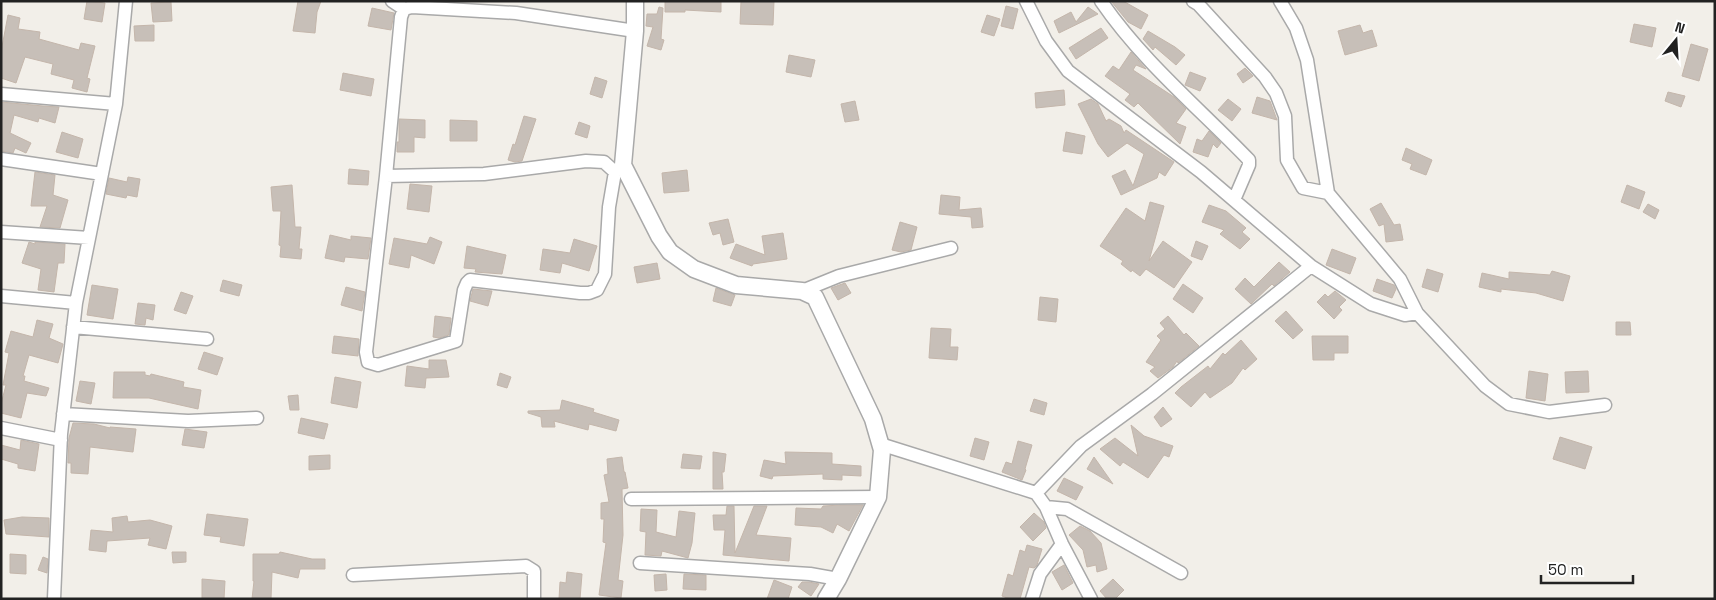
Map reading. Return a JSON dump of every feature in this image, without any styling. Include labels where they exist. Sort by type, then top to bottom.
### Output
[{"type":"street","points":[[54,599],[61,440],[73,327],[76,303],[116,104],[126,1]]},
{"type":"street","points":[[392,1],[404,9],[412,7],[516,13],[635,31]]},
{"type":"street","points":[[404,9],[401,17],[386,176],[366,352],[368,362],[378,365],[456,341],[464,290],[470,280],[580,293],[589,293],[597,290],[605,274],[609,207],[619,169],[635,31],[635,1]]},
{"type":"street","points":[[1026,1],[1046,40],[1068,72],[1201,172],[1310,266],[1371,304],[1405,315],[1417,314]]},
{"type":"street","points":[[1101,1],[1119,28],[1249,160],[1249,165],[1234,200]]},
{"type":"street","points":[[1193,1],[1198,4],[1266,77],[1276,93],[1284,116],[1288,160],[1303,188],[1328,193]]},
{"type":"street","points":[[1280,1],[1296,28],[1307,60],[1328,193],[1400,279],[1417,314],[1485,386],[1509,404],[1549,412],[1605,405]]},
{"type":"street","points":[[1,94],[116,104]]},
{"type":"street","points":[[1,159],[102,174]]},
{"type":"street","points":[[386,176],[484,174],[586,161],[604,162],[619,169],[670,252],[694,269],[736,285],[802,291],[816,297],[873,419],[882,450],[878,497],[838,580],[826,599]]},
{"type":"street","points":[[1,232],[89,238]]},
{"type":"street","points":[[802,291],[839,276],[951,248]]},
{"type":"street","points":[[1036,492],[1081,446],[1152,394],[1310,266]]},
{"type":"street","points":[[1,296],[76,303]]},
{"type":"street","points":[[73,327],[207,339]]},
{"type":"street","points":[[64,414],[188,421],[257,418]]},
{"type":"street","points":[[1,428],[61,440]]},
{"type":"street","points":[[880,444],[1036,492],[1046,507],[1062,544],[1091,599]]},
{"type":"street","points":[[631,499],[878,497]]},
{"type":"street","points":[[1046,507],[1067,509],[1182,572]]},
{"type":"street","points":[[1032,599],[1040,574],[1062,544]]},
{"type":"street","points":[[640,564],[810,574],[838,580]]},
{"type":"street","points":[[353,575],[526,566],[534,570],[534,599]]},
{"type":"building","points":[[87,1],[105,3],[102,22],[84,19]]},
{"type":"building","points":[[298,1],[321,1],[317,12],[315,33],[293,31]]},
{"type":"building","points":[[665,1],[721,1],[721,12],[685,10],[685,12],[665,12]]},
{"type":"building","points":[[741,1],[774,1],[773,25],[740,24]]},
{"type":"building","points":[[1111,1],[1123,1],[1148,15],[1141,29],[1128,22]]},
{"type":"building","points":[[171,2],[172,21],[153,22],[151,3]]},
{"type":"building","points":[[1006,6],[1018,9],[1013,29],[1001,26]]},
{"type":"building","points":[[659,7],[663,8],[661,39],[664,40],[661,50],[647,46],[653,27],[646,26],[647,14],[657,14]]},
{"type":"building","points":[[1088,7],[1098,14],[1059,33],[1054,21],[1071,12],[1076,22]]},
{"type":"building","points":[[372,8],[394,13],[391,30],[368,26]]},
{"type":"building","points":[[8,15],[20,18],[18,29],[40,32],[39,39],[79,50],[81,43],[95,46],[87,78],[90,79],[87,92],[72,88],[74,80],[51,74],[53,64],[25,57],[16,83],[1,78],[1,52]]},
{"type":"building","points":[[987,15],[1000,19],[994,36],[981,32]]},
{"type":"building","points":[[1634,24],[1656,28],[1652,47],[1630,42]]},
{"type":"building","points":[[154,25],[154,41],[135,41],[134,26]]},
{"type":"building","points":[[1360,25],[1363,33],[1372,30],[1377,46],[1345,55],[1338,31]]},
{"type":"building","points":[[1101,28],[1108,38],[1076,59],[1069,48]]},
{"type":"building","points":[[1148,31],[1185,55],[1176,65],[1155,47],[1153,50],[1143,39]]},
{"type":"building","points":[[1691,44],[1708,49],[1699,81],[1682,76]]},
{"type":"building","points":[[1131,52],[1146,69],[1136,65],[1133,70],[1174,97],[1186,109],[1176,123],[1186,127],[1180,144],[1138,103],[1134,107],[1125,100],[1130,94],[1105,76],[1113,66],[1119,70]]},
{"type":"building","points":[[789,55],[815,60],[811,77],[786,72]]},
{"type":"building","points":[[1245,68],[1253,76],[1243,83],[1237,74]]},
{"type":"building","points":[[1190,72],[1206,78],[1200,91],[1185,85]]},
{"type":"building","points":[[343,73],[374,79],[371,96],[340,90]]},
{"type":"building","points":[[595,77],[607,81],[602,98],[590,94]]},
{"type":"building","points":[[1064,90],[1065,105],[1036,108],[1035,93]]},
{"type":"building","points":[[1668,92],[1685,96],[1681,107],[1665,101]]},
{"type":"building","points":[[1257,97],[1270,101],[1277,120],[1252,113]]},
{"type":"building","points":[[1091,99],[1098,104],[1106,121],[1109,119],[1121,126],[1124,133],[1126,130],[1174,162],[1165,176],[1159,172],[1157,178],[1121,195],[1112,176],[1125,170],[1133,186],[1144,154],[1127,143],[1108,157],[1098,144],[1078,104]]},
{"type":"building","points":[[1228,99],[1241,109],[1232,121],[1218,110]]},
{"type":"building","points":[[855,101],[859,120],[845,122],[841,104]]},
{"type":"building","points":[[1,102],[59,107],[55,123],[39,118],[38,122],[14,115],[10,133],[31,143],[26,153],[15,148],[13,153],[1,151]]},
{"type":"building","points":[[524,116],[536,119],[522,161],[515,162],[508,160]]},
{"type":"building","points":[[399,119],[425,120],[425,138],[414,137],[414,152],[397,152]]},
{"type":"building","points":[[450,120],[477,121],[477,141],[450,141]]},
{"type":"building","points":[[579,122],[590,126],[587,138],[575,134]]},
{"type":"building","points":[[1209,131],[1221,143],[1217,148],[1213,144],[1208,157],[1193,152],[1197,139],[1202,141]]},
{"type":"building","points":[[62,132],[83,139],[78,158],[56,152]]},
{"type":"building","points":[[1066,132],[1085,136],[1082,154],[1063,151]]},
{"type":"building","points":[[1406,148],[1432,160],[1426,175],[1410,169],[1412,164],[1402,160]]},
{"type":"building","points":[[349,169],[369,171],[368,185],[348,184]]},
{"type":"building","points":[[687,170],[689,191],[664,193],[662,173]]},
{"type":"building","points":[[35,172],[55,175],[53,195],[68,200],[60,228],[40,227],[47,206],[31,206]]},
{"type":"building","points":[[128,177],[140,179],[137,197],[127,195],[126,198],[106,194],[109,178],[127,182]]},
{"type":"building","points":[[410,184],[432,186],[429,212],[407,209]]},
{"type":"building","points":[[292,185],[295,227],[301,227],[299,249],[302,249],[301,259],[280,257],[281,211],[273,211],[271,187]]},
{"type":"building","points":[[1627,185],[1645,192],[1639,209],[1621,202]]},
{"type":"building","points":[[941,195],[960,197],[959,210],[981,208],[983,227],[972,228],[971,217],[939,214]]},
{"type":"building","points":[[1150,202],[1164,206],[1149,261],[1163,241],[1192,262],[1174,288],[1146,269],[1140,276],[1132,270],[1131,272],[1121,264],[1123,261],[1100,246],[1126,208],[1145,221]]},
{"type":"building","points":[[1381,203],[1394,225],[1400,224],[1403,240],[1386,242],[1384,224],[1379,226],[1370,209]]},
{"type":"building","points":[[1648,204],[1659,210],[1655,219],[1643,212]]},
{"type":"building","points":[[1209,205],[1226,211],[1246,228],[1242,232],[1250,239],[1240,249],[1220,234],[1224,230],[1202,222]]},
{"type":"building","points":[[728,219],[734,242],[723,245],[720,233],[713,235],[709,223]]},
{"type":"building","points":[[900,222],[917,227],[911,250],[901,252],[892,250]]},
{"type":"building","points":[[783,233],[787,259],[753,264],[752,266],[730,258],[736,244],[765,255],[762,236]]},
{"type":"building","points":[[330,235],[351,240],[351,236],[371,238],[368,259],[345,257],[344,262],[325,258]]},
{"type":"building","points":[[430,237],[442,242],[434,264],[411,255],[409,268],[389,264],[394,238],[427,244]]},
{"type":"building","points":[[574,239],[597,246],[589,271],[562,263],[560,273],[540,270],[543,249],[570,253]]},
{"type":"building","points":[[1196,241],[1208,246],[1202,260],[1191,256]]},
{"type":"building","points":[[29,242],[35,244],[35,242],[65,244],[64,263],[58,263],[54,292],[38,290],[41,269],[22,263]]},
{"type":"building","points":[[467,246],[506,255],[502,274],[475,272],[476,269],[464,268]]},
{"type":"building","points":[[1332,249],[1356,258],[1350,274],[1326,265]]},
{"type":"building","points":[[1279,262],[1290,272],[1274,286],[1272,284],[1251,304],[1235,289],[1245,278],[1254,287]]},
{"type":"building","points":[[657,263],[660,279],[637,283],[634,267]]},
{"type":"building","points":[[1427,269],[1443,274],[1438,292],[1422,287]]},
{"type":"building","points":[[1552,271],[1570,276],[1563,301],[1536,293],[1501,289],[1501,292],[1479,287],[1482,273],[1509,279],[1509,272],[1550,275]]},
{"type":"building","points":[[1377,279],[1394,285],[1396,289],[1392,298],[1373,291]]},
{"type":"building","points":[[223,280],[242,285],[239,296],[220,291]]},
{"type":"building","points":[[845,283],[851,293],[838,300],[831,288]]},
{"type":"building","points":[[1183,284],[1203,298],[1193,313],[1173,299]]},
{"type":"building","points":[[92,285],[118,289],[113,319],[87,315]]},
{"type":"building","points":[[346,287],[365,292],[362,311],[341,305]]},
{"type":"building","points":[[716,288],[735,295],[731,306],[713,301]]},
{"type":"building","points":[[473,289],[492,291],[488,306],[470,301]]},
{"type":"building","points":[[1335,291],[1346,300],[1339,307],[1342,310],[1334,319],[1317,302],[1325,294],[1328,297]]},
{"type":"building","points":[[181,292],[193,296],[186,314],[174,310]]},
{"type":"building","points":[[1040,297],[1058,299],[1056,322],[1038,320]]},
{"type":"building","points":[[138,303],[155,305],[153,320],[146,318],[145,325],[135,324]]},
{"type":"building","points":[[1286,311],[1303,330],[1293,339],[1275,321]]},
{"type":"building","points":[[435,316],[451,318],[449,335],[439,338],[433,337]]},
{"type":"building","points":[[1168,316],[1184,335],[1186,333],[1199,346],[1178,363],[1177,361],[1173,367],[1158,378],[1150,371],[1155,367],[1146,362],[1161,340],[1157,336],[1165,329],[1160,323]]},
{"type":"building","points":[[37,320],[53,324],[49,338],[63,344],[58,363],[29,355],[23,376],[25,376],[24,381],[49,388],[46,396],[27,393],[21,418],[1,413],[1,404],[6,385],[3,385],[9,353],[5,352],[11,331],[33,337]]},
{"type":"building","points":[[1616,322],[1630,322],[1631,335],[1616,335]]},
{"type":"building","points":[[931,328],[951,329],[950,347],[958,347],[957,360],[929,358]]},
{"type":"building","points":[[334,336],[359,339],[358,356],[332,353]]},
{"type":"building","points":[[1312,336],[1348,336],[1348,353],[1334,353],[1334,360],[1313,360]]},
{"type":"building","points":[[1241,340],[1257,359],[1245,370],[1243,368],[1232,383],[1210,398],[1205,392],[1191,407],[1175,393],[1208,366],[1210,369],[1223,353],[1225,355]]},
{"type":"building","points":[[204,352],[223,358],[217,375],[198,369]]},
{"type":"building","points":[[429,360],[446,360],[449,377],[426,378],[425,388],[405,386],[407,366],[429,369]]},
{"type":"building","points":[[1529,371],[1548,374],[1545,401],[1526,398]]},
{"type":"building","points":[[1588,371],[1589,392],[1566,393],[1565,372]]},
{"type":"building","points":[[114,372],[145,372],[145,375],[150,376],[151,374],[184,382],[183,387],[201,390],[198,409],[149,398],[113,398]]},
{"type":"building","points":[[500,373],[511,377],[507,388],[497,385]]},
{"type":"building","points":[[335,377],[361,382],[357,408],[331,403]]},
{"type":"building","points":[[80,381],[95,383],[91,404],[76,401]]},
{"type":"building","points":[[298,395],[299,410],[290,410],[288,396]]},
{"type":"building","points":[[1034,399],[1047,403],[1044,415],[1030,411]]},
{"type":"building","points":[[562,400],[594,409],[593,412],[619,420],[616,431],[589,424],[588,430],[554,421],[555,427],[542,427],[541,417],[528,413],[528,411],[560,410]]},
{"type":"building","points":[[1163,407],[1172,419],[1161,427],[1154,417]]},
{"type":"building","points":[[301,418],[328,424],[324,439],[298,433]]},
{"type":"building","points":[[73,423],[136,429],[133,452],[90,447],[88,474],[71,473],[71,463],[68,463],[69,438]]},
{"type":"building","points":[[1131,425],[1144,436],[1173,446],[1169,457],[1164,455],[1148,478],[1123,462],[1120,466],[1100,449],[1115,438],[1138,456]]},
{"type":"building","points":[[185,429],[207,432],[204,448],[182,445]]},
{"type":"building","points":[[1560,437],[1592,447],[1585,469],[1553,459]]},
{"type":"building","points":[[975,438],[989,442],[984,460],[970,456]]},
{"type":"building","points":[[21,440],[39,444],[35,471],[18,468],[18,464],[1,459],[1,445],[20,450]]},
{"type":"building","points":[[1018,441],[1032,445],[1022,480],[1002,472],[1006,462],[1012,464]]},
{"type":"building","points":[[713,452],[726,454],[724,472],[722,472],[723,489],[713,489]]},
{"type":"building","points":[[785,452],[832,453],[832,464],[861,466],[861,476],[842,475],[842,480],[823,479],[823,474],[773,476],[772,479],[760,476],[764,460],[786,464]]},
{"type":"building","points":[[683,454],[702,456],[700,469],[681,468]]},
{"type":"building","points":[[330,455],[330,469],[309,470],[309,456]]},
{"type":"building","points":[[622,457],[628,488],[622,489],[623,535],[618,580],[623,581],[621,598],[599,595],[606,543],[603,542],[604,519],[601,519],[601,503],[609,502],[604,475],[608,474],[607,459]]},
{"type":"building","points":[[1094,457],[1113,484],[1087,469]]},
{"type":"building","points":[[1064,478],[1083,487],[1076,500],[1057,491]]},
{"type":"building","points":[[863,505],[849,531],[837,524],[833,533],[821,527],[795,525],[796,508],[821,509],[823,506]]},
{"type":"building","points":[[727,506],[734,506],[735,553],[754,506],[767,506],[756,535],[791,538],[789,561],[723,555],[725,530],[714,530],[713,515],[726,515]]},
{"type":"building","points":[[641,509],[657,510],[656,532],[676,537],[679,511],[695,513],[692,543],[688,558],[662,551],[661,556],[645,555],[646,532],[640,531]]},
{"type":"building","points":[[1034,513],[1044,522],[1046,528],[1033,541],[1020,527]]},
{"type":"building","points":[[207,514],[248,519],[244,546],[220,542],[221,537],[204,535]]},
{"type":"building","points":[[127,516],[128,522],[150,520],[172,526],[166,549],[148,545],[150,538],[107,541],[106,552],[89,550],[91,530],[113,532],[112,518]]},
{"type":"building","points":[[22,517],[49,518],[49,537],[6,534],[4,520]]},
{"type":"building","points":[[1080,526],[1090,531],[1101,543],[1107,569],[1097,572],[1096,565],[1087,567],[1083,550],[1069,535]]},
{"type":"building","points":[[1027,545],[1042,549],[1037,565],[1034,568],[1029,567],[1020,599],[1010,599],[1002,596],[1008,574],[1013,576],[1020,550],[1025,552]]},
{"type":"building","points":[[172,552],[186,552],[186,562],[173,563]]},
{"type":"building","points":[[280,552],[312,559],[325,559],[325,569],[300,569],[298,578],[272,572],[271,599],[252,599],[254,581],[253,554],[279,554]]},
{"type":"building","points":[[10,554],[26,555],[26,574],[10,573]]},
{"type":"building","points":[[43,557],[48,559],[47,573],[38,570]]},
{"type":"building","points":[[1064,565],[1073,583],[1062,590],[1052,572]]},
{"type":"building","points":[[567,572],[582,574],[580,599],[559,599],[560,582],[566,583]]},
{"type":"building","points":[[666,574],[667,590],[655,591],[654,575]]},
{"type":"building","points":[[684,574],[706,575],[706,590],[683,589]]},
{"type":"building","points":[[202,579],[225,581],[224,599],[202,599]]},
{"type":"building","points":[[1113,579],[1124,590],[1115,599],[1107,599],[1100,591]]},
{"type":"building","points":[[774,580],[792,587],[788,599],[767,599]]},
{"type":"building","points":[[802,582],[819,584],[811,596],[798,587]]}]
